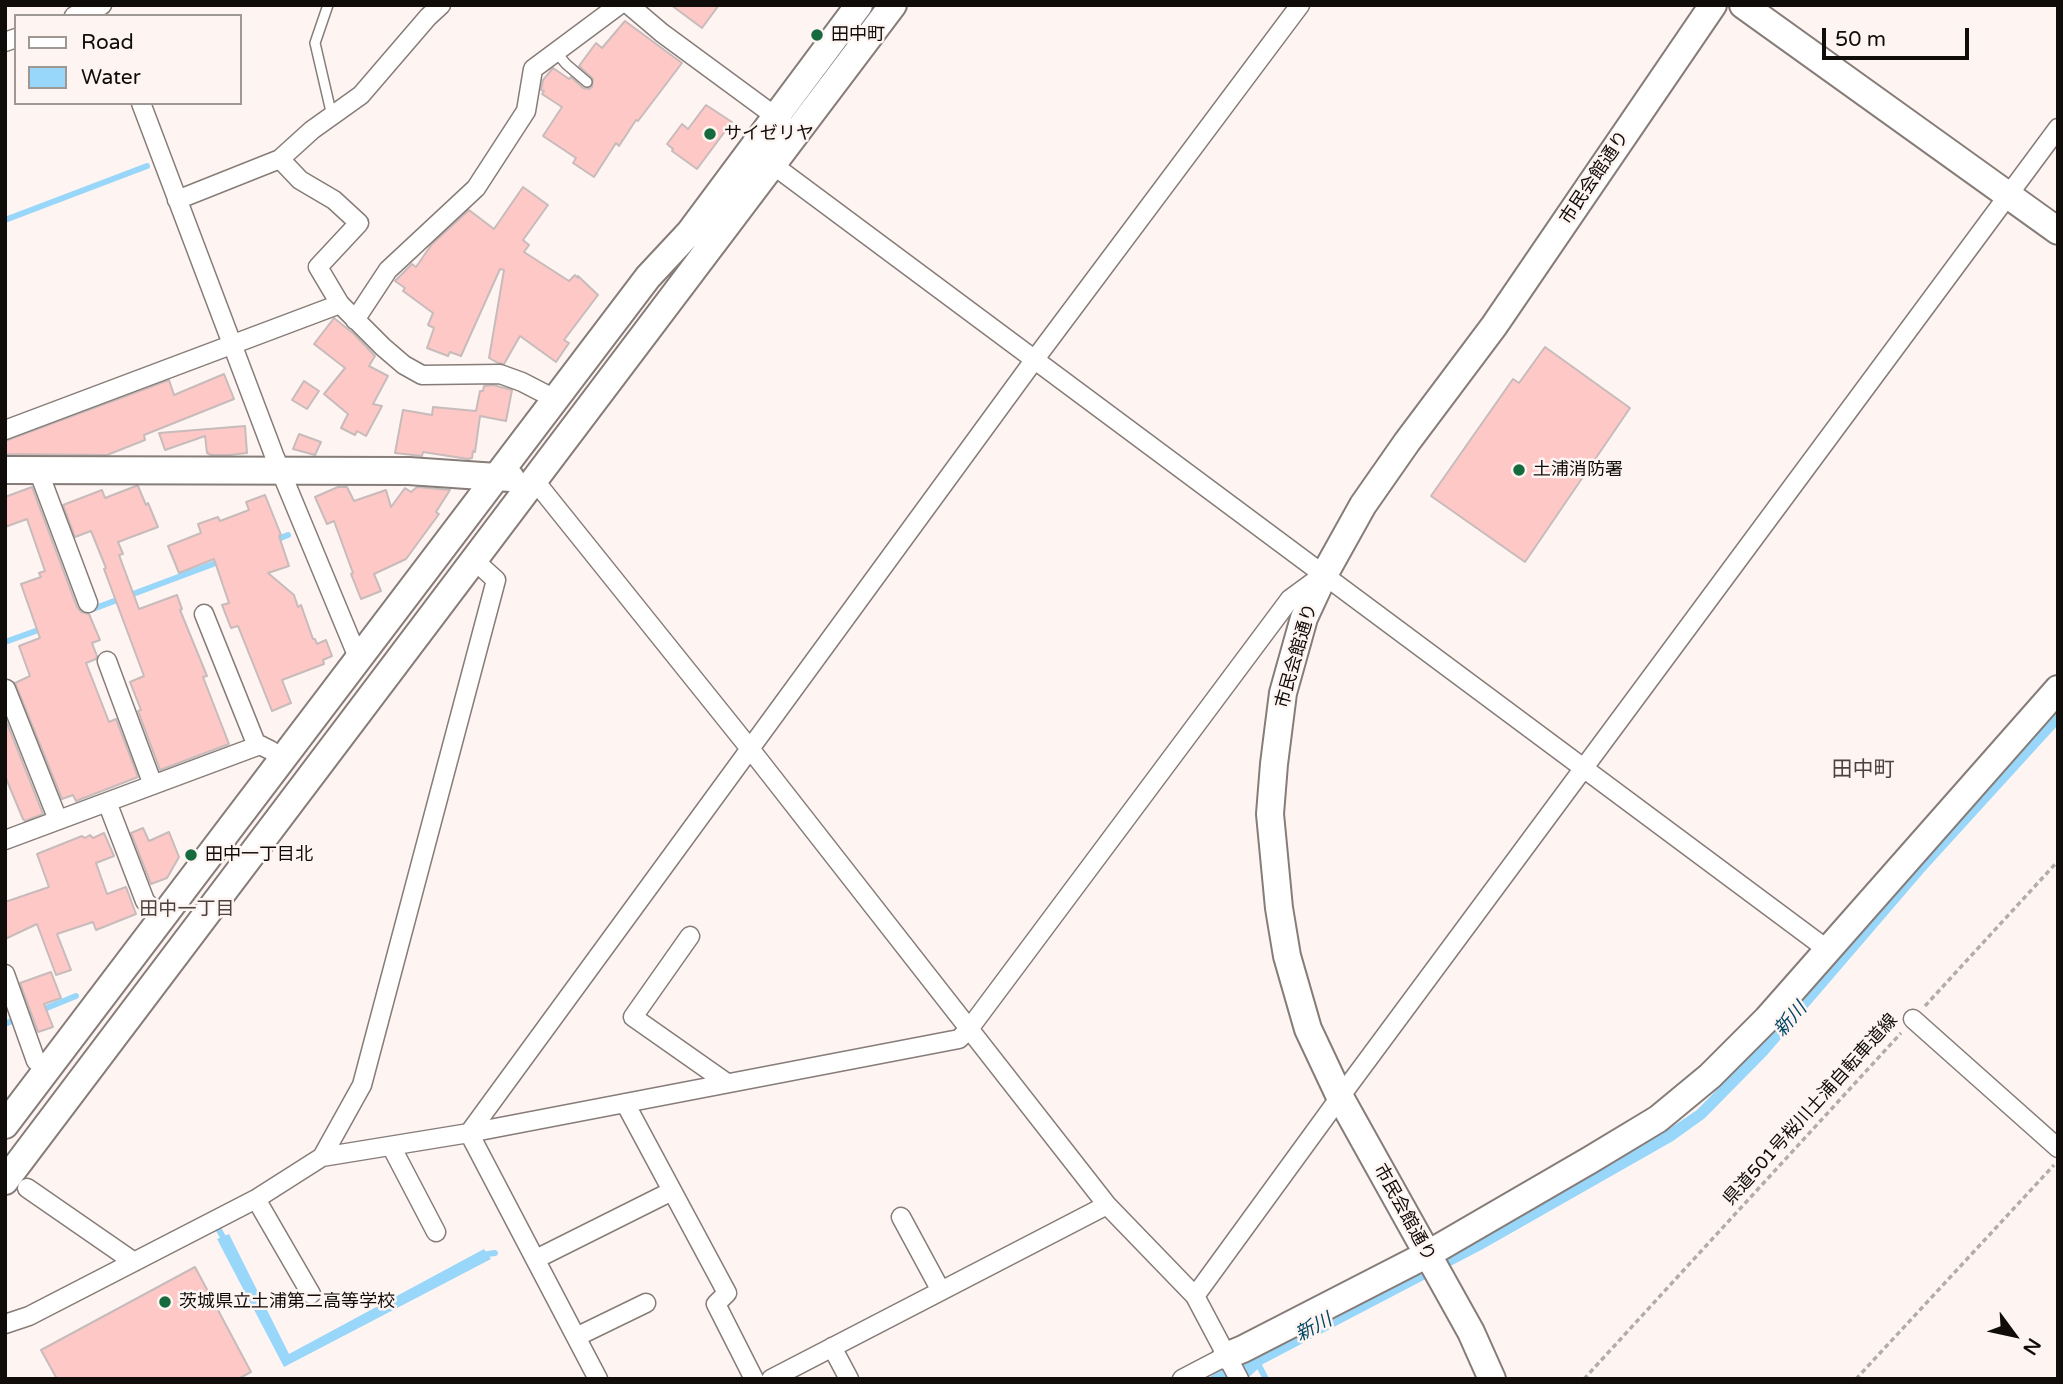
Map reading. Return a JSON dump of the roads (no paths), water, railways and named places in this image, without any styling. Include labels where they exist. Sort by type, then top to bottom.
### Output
[{"type":"street","points":[[79,14],[102,5]]},
{"type":"street","points":[[177,200],[281,159],[312,130],[361,95],[441,5]]},
{"type":"street","points":[[355,320],[388,270],[476,188],[526,111],[533,69],[620,5]]},
{"type":"street","points":[[629,5],[662,33],[798,132]]},
{"type":"street","points":[[5,1125],[648,277],[690,232],[859,5]]},
{"type":"street","points":[[134,1262],[16,1185],[475,561],[893,5]]},
{"type":"street","points":[[469,1133],[1035,359],[1300,5]]},
{"type":"street","name":"市民会館通り","points":[[1492,1379],[1471,1332],[1340,1097],[1308,1029],[1287,956],[1279,908],[1270,814],[1283,693],[1304,618],[1324,575],[1363,505],[1494,326],[1713,5]]},
{"type":"street","points":[[1744,5],[2058,231]]},
{"type":"street","points":[[142,105],[280,472],[359,660]]},
{"type":"street","points":[[1195,1296],[2058,128]]},
{"type":"street","points":[[751,149],[1828,950]]},
{"type":"street","points":[[281,159],[300,180],[334,200],[359,223],[318,267],[340,304],[383,347],[404,365],[422,375],[500,374],[555,399]]},
{"type":"street","points":[[5,430],[340,304]]},
{"type":"street","points":[[5,470],[409,471],[535,481],[751,750],[1107,1205],[1195,1296],[1232,1366]]},
{"type":"street","points":[[37,470],[88,603]]},
{"type":"street","points":[[322,1157],[362,1085],[496,580],[475,561]]},
{"type":"street","points":[[5,1324],[29,1316],[257,1199],[322,1157],[469,1133],[959,1039],[970,1029],[1290,599],[1324,575]]},
{"type":"street","points":[[204,614],[257,746]]},
{"type":"street","points":[[107,661],[153,785]]},
{"type":"street","points":[[6,689],[58,820]]},
{"type":"street","points":[[1182,1379],[1232,1366],[1243,1349],[1427,1254],[1658,1119],[1710,1076],[1767,1018],[2058,689]]},
{"type":"street","points":[[5,840],[257,746],[284,759]]},
{"type":"street","points":[[107,802],[145,901],[163,919]]},
{"type":"street","points":[[690,936],[632,1017],[727,1083]]},
{"type":"street","points":[[5,974],[36,1061]]},
{"type":"street","points":[[1913,1019],[2058,1147]]},
{"type":"street","points":[[625,1103],[727,1293],[716,1304],[754,1379]]},
{"type":"street","points":[[469,1133],[598,1379]]},
{"type":"street","points":[[391,1146],[436,1232]]},
{"type":"street","points":[[536,1259],[672,1191]]},
{"type":"street","points":[[257,1199],[311,1294]]},
{"type":"street","points":[[771,1379],[1107,1205]]},
{"type":"street","points":[[901,1217],[941,1291]]},
{"type":"street","points":[[576,1337],[646,1303]]},
{"type":"street","points":[[832,1347],[849,1379]]},
{"type":"lane","points":[[328,5],[315,43],[332,116]]},
{"type":"lane","points":[[556,52],[587,82]]},
{"type":"water","name":"新川","points":[[2058,707],[2058,725],[1925,871],[1767,1055],[1705,1118],[1673,1141],[1483,1249],[1263,1364],[1247,1379],[1207,1379],[1221,1369],[1253,1356],[1487,1232],[1666,1131],[1697,1110],[1759,1047]]},
{"type":"water","points":[[229,1234],[289,1354],[484,1249],[491,1259],[284,1367],[217,1239]]},
{"type":"waterway","points":[[5,220],[147,166]]},
{"type":"waterway","points":[[273,541],[288,535]]},
{"type":"waterway","points":[[77,615],[221,561]]},
{"type":"waterway","points":[[5,642],[44,628]]},
{"type":"waterway","points":[[27,1016],[76,996]]},
{"type":"waterway","points":[[5,1024],[14,1020]]},
{"type":"waterway","points":[[219,1230],[227,1244]]},
{"type":"waterway","points":[[480,1258],[495,1253]]},
{"type":"waterway","points":[[1257,1362],[1266,1379]]},
{"type":"place","name":"田中町","points":[[817,35]]},
{"type":"place","name":"サイゼリヤ","points":[[710,134]]},
{"type":"place","name":"土浦消防署","points":[[1519,470]]},
{"type":"place","name":"田中一丁目北","points":[[191,855]]},
{"type":"place","name":"茨城県立土浦第二高等学校","points":[[165,1302]]},
{"type":"district","name":"田中町","points":[[1863,770]]},
{"type":"district","name":"田中一丁目","points":[[187,910]]}]
